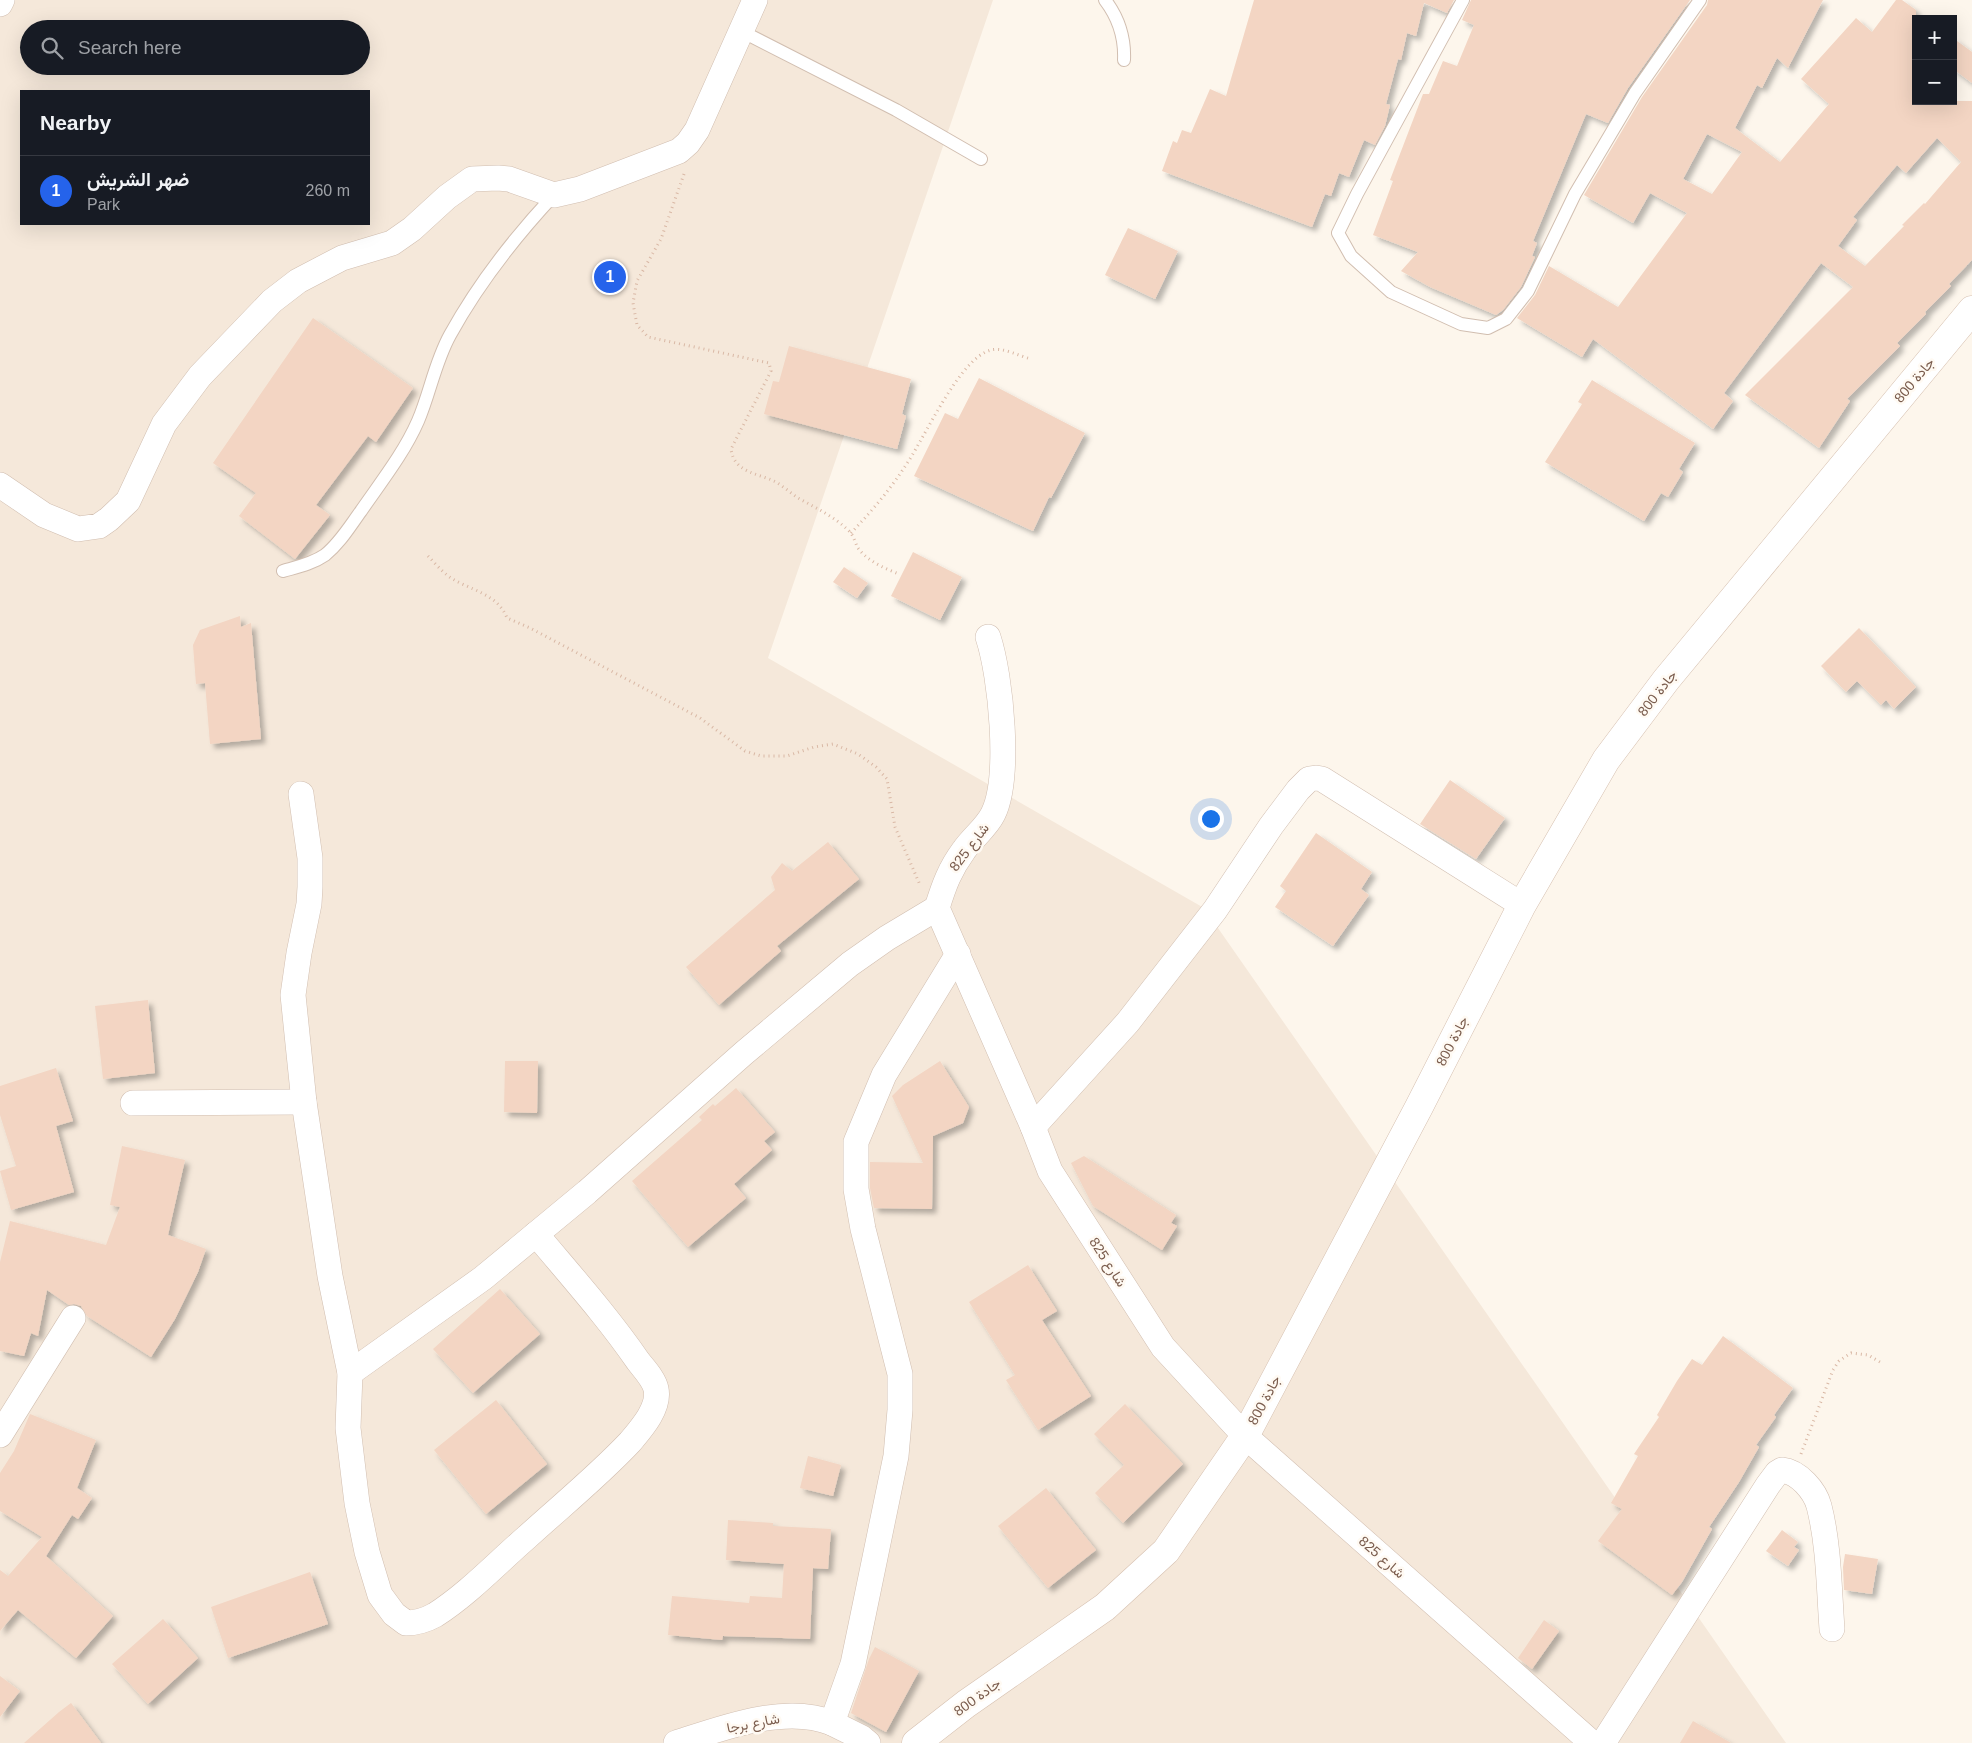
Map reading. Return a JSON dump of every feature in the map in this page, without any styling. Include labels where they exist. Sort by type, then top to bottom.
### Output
[{"type":"main road","name":"جادة 800","points":[[916,1743],[966,1704],[1105,1607],[1166,1552],[1245,1436],[1419,1107],[1522,904],[1606,760],[1666,680],[1972,310]]},
{"type":"street","points":[[0,4],[2,0]]},
{"type":"street","points":[[0,485],[44,515],[78,529],[99,526],[128,501],[164,424],[200,376],[272,301],[298,281],[342,258],[392,243],[412,229],[447,197],[472,179],[509,179],[554,195],[589,186],[672,154],[685,146],[697,130],[755,0]]},
{"type":"street","name":"شارع 825","points":[[988,637],[997,674],[1002,724],[1002,770],[998,798],[994,814],[965,848],[945,879],[937,908],[1033,1126],[1050,1171],[1158,1339],[1245,1436],[1592,1743]]},
{"type":"street","points":[[1033,1126],[1128,1022],[1215,910],[1271,826],[1298,790],[1309,779],[1316,778],[1329,783],[1522,904]]},
{"type":"street","points":[[301,794],[310,858],[310,887],[309,904],[293,995],[304,1102],[330,1276],[350,1373],[348,1428],[357,1503],[374,1578],[380,1595],[402,1621],[410,1623],[435,1615],[470,1588],[630,1441],[647,1419],[654,1406],[657,1396],[652,1380],[628,1346],[536,1234]]},
{"type":"street","points":[[350,1373],[483,1278],[850,964],[887,938],[937,908]]},
{"type":"street","points":[[832,1723],[853,1664],[896,1456],[900,1410],[900,1374],[863,1229],[856,1189],[856,1142],[884,1075],[958,954]]},
{"type":"street","points":[[132,1103],[304,1102]]},
{"type":"street","points":[[0,1435],[73,1318]]},
{"type":"street","points":[[1603,1743],[1773,1479],[1782,1470],[1794,1474],[1809,1487],[1818,1505],[1825,1543],[1832,1629]]},
{"type":"street","name":"شارع برجا","points":[[676,1743],[747,1722],[793,1716],[819,1718],[862,1738],[868,1743]]},
{"type":"lane","points":[[1105,0],[1114,12],[1125,44],[1124,60]]},
{"type":"lane","points":[[1463,0],[1357,194],[1338,233],[1351,256],[1391,292],[1461,324],[1488,328],[1506,319],[1528,291],[1580,185],[1635,93],[1700,0]]},
{"type":"lane","points":[[741,31],[896,110],[981,159]]},
{"type":"lane","points":[[282,571],[306,565],[324,555],[338,543],[399,456],[428,396],[441,353],[461,315],[506,251],[554,195]]},
{"type":"path","points":[[685,146],[686,167],[678,194],[661,238],[637,281],[633,303],[637,324],[648,337],[769,363],[771,371],[731,449],[732,457],[736,464],[743,469],[776,482],[833,518],[851,532],[859,549],[881,567],[900,574]]},
{"type":"path","points":[[851,532],[864,519],[905,467],[943,402],[974,358],[989,350],[998,348],[1031,359]]},
{"type":"path","points":[[428,556],[449,577],[496,602],[503,609],[507,618],[530,628],[700,718],[745,751],[761,756],[788,756],[814,747],[833,744],[858,754],[876,767],[887,779],[895,827],[916,880],[937,908]]},
{"type":"path","points":[[1794,1474],[1836,1365],[1851,1353],[1868,1355],[1880,1362]]},
{"type":"shaded area","points":[[0,0],[993,0],[768,658],[1204,908],[1786,1743],[0,1743]]},
{"type":"building","points":[[1254,0],[1454,0],[1447,13],[1424,3],[1416,36],[1407,33],[1401,60],[1398,59],[1386,104],[1390,105],[1385,126],[1375,145],[1364,140],[1349,177],[1339,173],[1331,196],[1325,194],[1312,227],[1162,171],[1173,141],[1177,143],[1182,130],[1191,133],[1210,89],[1226,96]]},
{"type":"building","points":[[1471,0],[1690,0],[1628,88],[1608,123],[1586,114],[1533,241],[1537,243],[1532,256],[1535,257],[1521,287],[1503,310],[1496,315],[1430,287],[1401,271],[1418,252],[1373,235],[1393,181],[1390,180],[1423,94],[1429,94],[1443,61],[1457,66],[1474,25],[1462,20]]},
{"type":"building","points":[[1708,0],[1823,0],[1788,68],[1777,58],[1762,88],[1757,85],[1735,128],[1780,162],[1829,104],[1801,79],[1856,18],[1872,32],[1896,0],[1902,0],[1916,10],[1916,15],[1912,15],[1912,105],[1957,105],[1957,101],[1972,101],[1972,260],[1949,284],[1951,286],[1925,312],[1926,314],[1897,343],[1900,346],[1847,399],[1850,401],[1819,448],[1745,395],[1853,287],[1821,263],[1724,393],[1733,401],[1713,429],[1593,339],[1582,357],[1517,318],[1535,295],[1549,266],[1618,307],[1687,213],[1650,193],[1633,223],[1584,195],[1642,97],[1707,5]],"holes":[[[1707,134],[1742,152],[1712,194],[1683,179]],[[1937,138],[1961,162],[1925,204],[1902,225],[1904,226],[1865,266],[1838,246],[1857,220],[1853,217],[1897,165],[1906,173]]]},
{"type":"building","points":[[1957,41],[1972,52],[1972,83],[1957,72]]},
{"type":"building","points":[[1128,228],[1178,251],[1155,299],[1105,275]]},
{"type":"building","points":[[313,318],[413,388],[376,442],[368,436],[316,505],[330,515],[295,559],[239,516],[256,493],[213,463]]},
{"type":"building","points":[[789,346],[911,379],[902,414],[906,416],[897,449],[764,414],[773,381],[779,382]]},
{"type":"building","points":[[979,378],[1085,433],[1051,498],[1049,497],[1033,531],[914,476],[945,413],[958,419]]},
{"type":"building","points":[[1592,380],[1695,443],[1679,469],[1683,472],[1668,497],[1661,493],[1644,521],[1545,462],[1582,404],[1578,402]]},
{"type":"building","points":[[913,552],[962,577],[940,620],[891,596]]},
{"type":"building","points":[[844,567],[868,583],[857,598],[833,582]]},
{"type":"building","points":[[240,616],[241,627],[251,623],[261,739],[210,744],[205,683],[196,684],[193,645],[200,630]]},
{"type":"building","points":[[1859,628],[1916,687],[1894,709],[1886,700],[1881,705],[1857,681],[1846,692],[1821,666]]},
{"type":"building","points":[[1450,780],[1505,818],[1476,859],[1420,824]]},
{"type":"building","points":[[1316,833],[1372,872],[1361,889],[1369,895],[1333,946],[1275,907],[1286,891],[1280,886]]},
{"type":"building","points":[[828,842],[859,879],[777,946],[781,951],[719,1005],[686,967],[775,890],[771,877],[782,863],[792,871]]},
{"type":"building","points":[[148,1000],[155,1073],[103,1079],[95,1006]]},
{"type":"building","points":[[505,1061],[538,1061],[537,1113],[504,1112]]},
{"type":"building","points":[[940,1061],[969,1107],[963,1123],[933,1136],[932,1209],[874,1208],[870,1188],[870,1162],[923,1163],[892,1096],[903,1085]]},
{"type":"building","points":[[56,1068],[73,1121],[56,1126],[74,1192],[11,1210],[0,1171],[16,1166],[0,1115],[0,1086]]},
{"type":"building","points":[[736,1088],[775,1132],[764,1141],[772,1150],[734,1184],[746,1198],[688,1247],[632,1181],[702,1120],[699,1117],[713,1104],[715,1106]]},
{"type":"building","points":[[122,1146],[185,1160],[168,1235],[206,1249],[198,1272],[175,1319],[151,1357],[87,1316],[81,1306],[69,1305],[47,1290],[38,1336],[31,1333],[24,1356],[0,1351],[0,1262],[10,1221],[106,1245],[120,1207],[110,1205]]},
{"type":"building","points":[[1084,1156],[1176,1215],[1171,1223],[1177,1226],[1162,1250],[1093,1206],[1071,1163]]},
{"type":"building","points":[[1028,1265],[1057,1311],[1042,1320],[1091,1396],[1038,1430],[1006,1380],[1015,1375],[969,1302]]},
{"type":"building","points":[[500,1289],[540,1334],[473,1393],[433,1349]]},
{"type":"building","points":[[1723,1336],[1793,1388],[1774,1415],[1776,1417],[1756,1445],[1759,1447],[1739,1482],[1709,1527],[1712,1529],[1682,1582],[1672,1595],[1598,1541],[1622,1509],[1611,1503],[1638,1456],[1634,1454],[1659,1417],[1657,1415],[1677,1381],[1692,1359],[1702,1365]]},
{"type":"building","points":[[496,1400],[547,1464],[486,1514],[434,1450]]},
{"type":"building","points":[[1125,1404],[1183,1464],[1123,1523],[1095,1493],[1124,1465],[1094,1434]]},
{"type":"building","points":[[30,1414],[96,1440],[77,1488],[92,1498],[78,1519],[72,1515],[46,1556],[113,1616],[76,1658],[18,1610],[0,1631],[0,1570],[8,1576],[42,1537],[0,1511],[0,1473],[14,1451]]},
{"type":"building","points":[[808,1456],[841,1465],[833,1496],[800,1488]]},
{"type":"building","points":[[1046,1488],[1096,1550],[1048,1588],[998,1526]]},
{"type":"building","points":[[728,1520],[773,1523],[773,1526],[831,1529],[828,1569],[813,1568],[810,1639],[723,1636],[722,1640],[668,1635],[672,1596],[749,1603],[750,1596],[782,1598],[784,1564],[726,1560]]},
{"type":"building","points":[[1782,1530],[1798,1542],[1794,1547],[1799,1550],[1788,1566],[1766,1551]]},
{"type":"building","points":[[1845,1554],[1878,1559],[1872,1594],[1844,1590],[1843,1567]]},
{"type":"building","points":[[310,1572],[328,1624],[228,1658],[211,1607]]},
{"type":"building","points":[[163,1619],[198,1658],[148,1704],[112,1664]]},
{"type":"building","points":[[1544,1620],[1559,1631],[1532,1669],[1518,1658]]},
{"type":"building","points":[[875,1647],[919,1671],[886,1732],[851,1713],[869,1659]]},
{"type":"building","points":[[0,1676],[20,1691],[0,1717]]},
{"type":"building","points":[[71,1703],[101,1743],[24,1743],[59,1712]]},
{"type":"building","points":[[1693,1721],[1731,1743],[1680,1743]]},
{"type":"place","name":"ضهر الشريش","points":[[610,277]]}]
